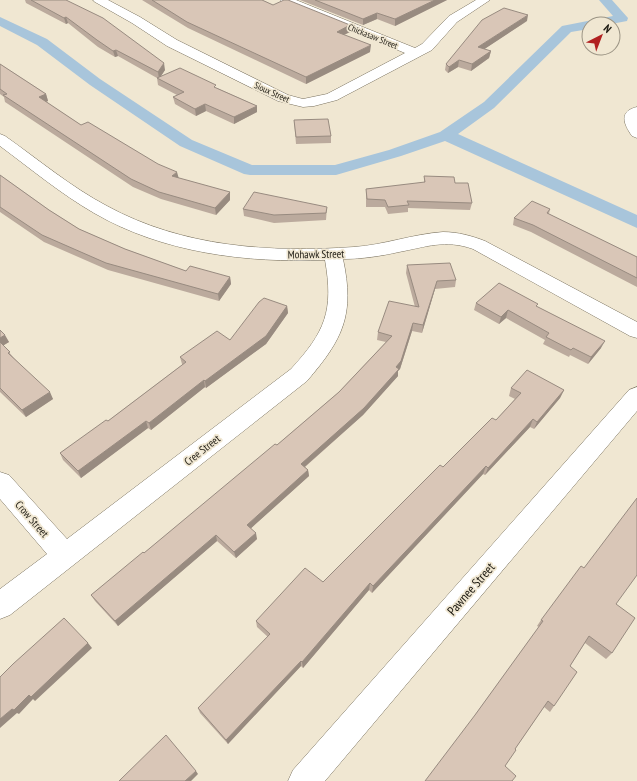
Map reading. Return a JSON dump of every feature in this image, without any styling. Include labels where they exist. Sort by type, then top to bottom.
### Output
[{"type":"street","name":"Sioux Street","points":[[99,0],[136,20],[172,43],[283,98],[292,101],[314,102],[328,99],[427,47],[453,19],[484,0]]},
{"type":"street","name":"Chickasaw Street","points":[[286,0],[416,53]]},
{"type":"street","points":[[637,111],[632,118],[631,124],[637,132]]},
{"type":"street","name":"Mohawk Street","points":[[0,138],[85,201],[122,221],[155,234],[179,241],[219,249],[262,254],[305,255],[386,249],[440,238],[467,240],[637,331]]},
{"type":"street","name":"Cree Street","points":[[0,606],[299,375],[316,356],[329,337],[338,307],[339,288],[333,254]]},
{"type":"street","name":"Pawnee Street","points":[[304,781],[637,396]]},
{"type":"street","name":"Crow Street","points":[[0,482],[65,556]]},
{"type":"building","points":[[31,0],[66,0],[103,18],[164,63],[158,72],[116,50],[113,51],[66,17],[64,18]]},
{"type":"building","points":[[152,0],[262,0],[273,5],[284,0],[288,0],[350,25],[337,32],[371,45],[306,77],[187,22]]},
{"type":"building","points":[[315,0],[435,0],[395,19],[377,13],[363,19]]},
{"type":"building","points":[[504,8],[528,15],[478,47],[491,51],[472,64],[459,60],[449,67],[446,64],[482,20]]},
{"type":"building","points":[[0,64],[46,94],[39,97],[81,125],[88,122],[158,164],[177,172],[172,176],[230,192],[215,208],[159,192],[131,179],[3,95],[7,94],[0,89]]},
{"type":"building","points":[[180,68],[216,85],[214,87],[257,106],[234,117],[205,104],[195,109],[173,97],[184,92],[157,78]]},
{"type":"building","points":[[328,119],[331,136],[296,137],[294,120]]},
{"type":"building","points":[[0,175],[49,210],[79,229],[125,249],[186,271],[190,266],[230,277],[218,294],[106,263],[42,235],[0,207]]},
{"type":"building","points":[[424,176],[454,177],[455,183],[468,183],[472,203],[407,201],[409,205],[388,207],[385,200],[367,199],[366,189],[425,182]]},
{"type":"building","points":[[254,192],[327,207],[326,213],[274,215],[243,209]]},
{"type":"building","points":[[532,201],[550,209],[547,213],[637,257],[637,278],[533,225],[514,218]]},
{"type":"building","points":[[450,263],[456,280],[437,281],[423,325],[413,323],[401,361],[396,367],[399,369],[364,408],[301,464],[308,470],[247,525],[256,533],[234,552],[216,535],[115,621],[91,595],[275,444],[277,445],[339,392],[392,336],[378,332],[389,301],[419,307],[407,265]]},
{"type":"building","points":[[499,283],[538,304],[536,306],[605,341],[591,357],[573,348],[571,350],[546,337],[549,333],[508,310],[501,317],[476,303]]},
{"type":"building","points":[[264,298],[287,306],[266,336],[205,381],[204,380],[149,423],[146,421],[78,471],[60,453],[106,420],[108,421],[186,362],[180,357],[217,331],[230,340],[259,302]]},
{"type":"building","points":[[0,330],[5,335],[0,338]]},
{"type":"building","points":[[0,342],[10,352],[8,353],[50,392],[22,410],[0,388]]},
{"type":"building","points":[[527,370],[564,390],[537,422],[533,419],[488,468],[486,466],[373,586],[370,583],[302,662],[301,661],[226,740],[198,708],[270,634],[256,621],[305,568],[323,582],[440,465],[443,467],[492,418],[496,420],[521,393],[511,388]]},
{"type":"building","points":[[637,498],[637,575],[616,604],[635,618],[612,653],[589,636],[570,666],[577,672],[554,706],[548,701],[505,766],[516,776],[512,781],[425,781],[475,715],[543,621],[541,620],[581,566],[584,568]]},
{"type":"building","points":[[64,618],[88,643],[31,697],[29,695],[14,710],[12,709],[0,719],[0,677]]},
{"type":"building","points":[[166,735],[196,771],[185,781],[119,781]]},
{"type":"waterway","points":[[605,0],[620,16]]},
{"type":"waterway","points":[[0,21],[42,42],[95,82],[186,143],[250,170],[336,170],[395,153],[446,135]]},
{"type":"waterway","points":[[446,135],[489,105],[567,29],[581,26]]},
{"type":"waterway","points":[[446,135],[637,222]]}]
